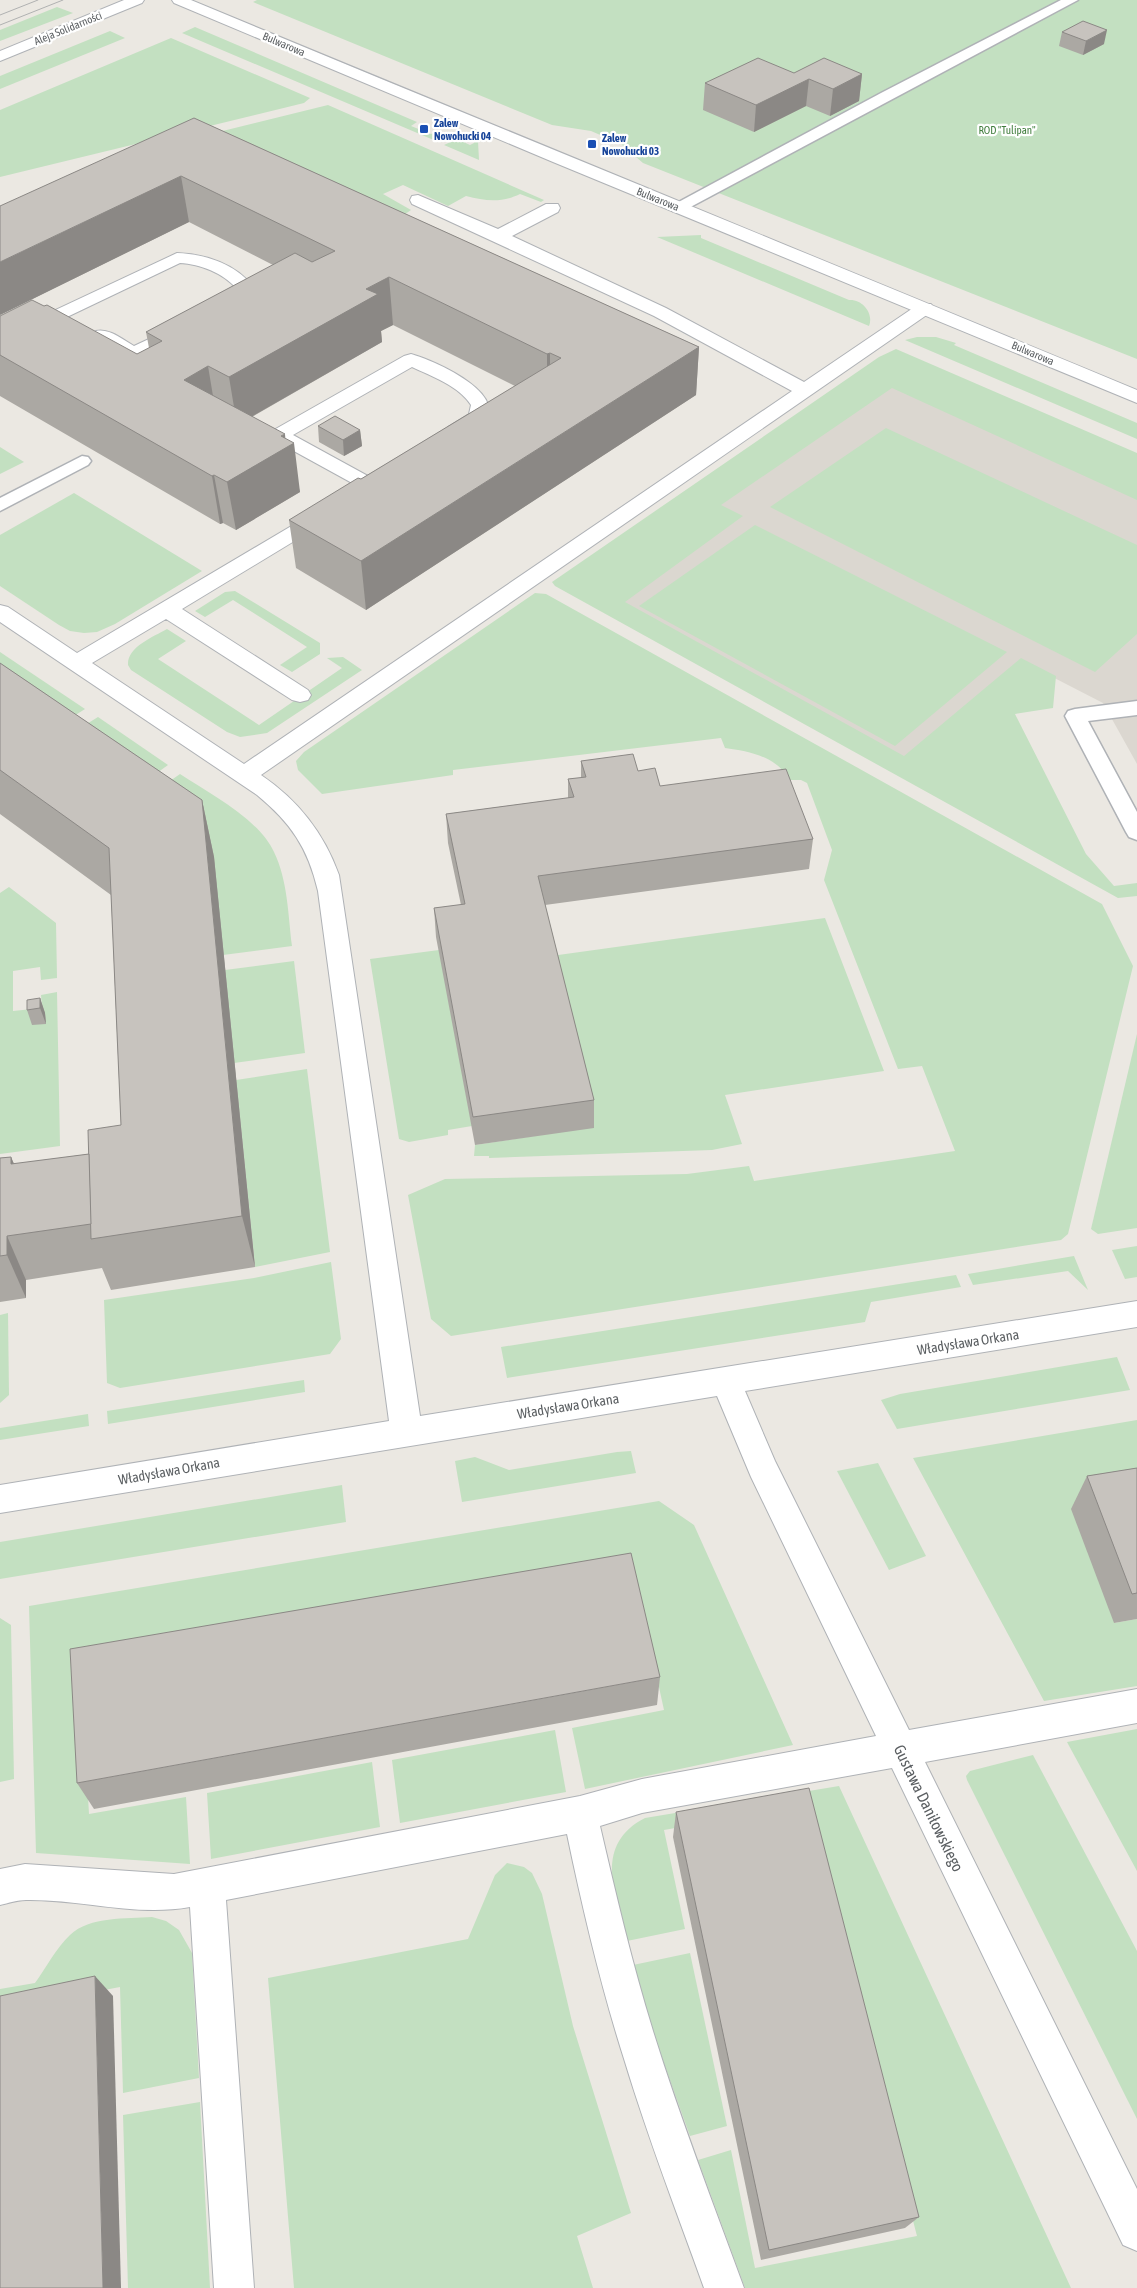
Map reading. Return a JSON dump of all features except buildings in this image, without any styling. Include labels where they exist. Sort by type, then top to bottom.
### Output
[{"type":"street","name":"Aleja Solidarności","points":[[0,56],[137,0]]},
{"type":"street","name":"Bulwarowa","points":[[180,0],[678,208],[1137,396]]},
{"type":"street","points":[[0,52],[17,49]]},
{"type":"street","points":[[418,200],[660,312],[804,390]]},
{"type":"street","points":[[499,236],[552,208]]},
{"type":"street","points":[[0,343],[77,321],[167,262],[183,258],[198,260],[218,269],[238,279],[244,288],[243,295],[239,299],[210,314]]},
{"type":"street","points":[[245,775],[925,308]]},
{"type":"street","points":[[77,321],[134,353],[193,323]]},
{"type":"street","points":[[77,663],[344,502],[378,478],[279,435],[411,360],[465,387],[480,404],[479,415],[442,439]]},
{"type":"street","points":[[166,609],[300,696]]},
{"type":"street","points":[[0,612],[272,794],[294,813],[315,843],[326,872],[397,1355],[406,1431]]},
{"type":"street","name":"Władysława Orkana","points":[[0,1499],[406,1431],[726,1382],[1137,1314]]},
{"type":"street","name":"Gustawa Daniłowskiego","points":[[726,1382],[762,1467],[1137,2231]]},
{"type":"street","points":[[0,1887],[25,1882],[174,1892],[580,1814],[642,1796],[1137,1706]]},
{"type":"street","points":[[580,1814],[602,1911],[633,2030],[653,2093],[724,2288]]},
{"type":"street","points":[[207,1886],[234,2288]]},
{"type":"lane","points":[[678,208],[1070,0]]},
{"type":"lane","points":[[0,505],[82,460]]},
{"type":"lane","points":[[1137,708],[1075,716],[1137,832]]},
{"type":"shaded area","points":[[904,371],[1137,471],[1137,764],[1103,703],[1033,667],[912,771],[588,593]]},
{"type":"green space","name":"ROD \"Tulipan\"","points":[[257,0],[1137,0],[1137,359],[643,163],[621,144],[591,131],[552,125],[253,2]]},
{"type":"green space","points":[[57,7],[73,13],[0,41],[0,30]]},
{"type":"green space","points":[[195,27],[417,122],[411,126],[431,134],[437,131],[448,135],[436,141],[182,33]]},
{"type":"green space","points":[[110,31],[125,38],[0,89],[0,76]]},
{"type":"green space","points":[[171,38],[310,98],[304,103],[0,177],[0,110]]},
{"type":"green space","points":[[328,105],[544,200],[541,202],[520,194],[507,199],[493,200],[466,196],[448,206],[403,185],[383,194],[411,210],[398,219],[182,141]]},
{"type":"green space","points":[[457,139],[470,145],[478,141],[479,160],[444,145]]},
{"type":"green space","points":[[701,235],[701,238],[849,300],[859,302],[869,312],[869,326],[657,237]]},
{"type":"green space","points":[[917,337],[936,337],[956,343],[954,345],[1137,423],[1137,439],[905,340]]},
{"type":"green space","points":[[896,349],[1137,453],[1137,500],[892,388],[721,505],[743,516],[625,602],[904,756],[1021,658],[1056,676],[1053,708],[1015,714],[1086,854],[1114,886],[1137,883],[1137,896],[1118,898],[555,586],[552,582],[879,357]]},
{"type":"green space","points":[[886,428],[1137,545],[1137,634],[1095,672],[770,507]]},
{"type":"green space","points":[[0,447],[24,462],[0,474]]},
{"type":"green space","points":[[74,493],[202,571],[115,624],[97,632],[70,631],[59,625],[0,586],[0,535]]},
{"type":"green space","points":[[755,525],[1007,652],[895,746],[639,606]]},
{"type":"green space","points":[[235,591],[320,643],[320,654],[292,672],[280,665],[307,647],[233,600],[205,617],[195,611],[225,592]]},
{"type":"green space","points":[[535,593],[546,594],[1102,904],[1133,966],[1068,1234],[1061,1240],[451,1336],[431,1319],[408,1195],[445,1179],[687,1174],[749,1166],[754,1181],[955,1151],[922,1066],[898,1069],[824,880],[832,850],[807,783],[801,780],[789,780],[778,766],[762,756],[725,748],[721,738],[453,770],[453,775],[322,794],[298,770],[296,761],[304,752]]},
{"type":"green space","points":[[167,629],[186,641],[158,659],[259,725],[342,668],[327,658],[343,657],[362,670],[267,733],[240,737],[227,732],[131,670],[128,665],[129,659],[136,648]]},
{"type":"green space","points":[[0,652],[85,709],[41,737],[0,708]]},
{"type":"green space","points":[[98,717],[168,765],[125,796],[53,745]]},
{"type":"green space","points":[[180,774],[219,798],[245,818],[267,840],[279,863],[282,875],[287,898],[292,946],[223,955],[137,804]]},
{"type":"green space","points":[[9,887],[56,923],[57,978],[41,980],[40,967],[13,971],[13,1011],[42,1008],[41,995],[57,992],[60,1146],[0,1154],[0,893]]},
{"type":"green space","points":[[825,918],[884,1071],[725,1095],[742,1144],[712,1150],[489,1158],[489,1156],[474,1156],[475,1145],[593,1127],[551,956]]},
{"type":"green space","points":[[439,950],[472,1126],[448,1130],[448,1135],[409,1142],[399,1139],[370,959]]},
{"type":"green space","points":[[294,961],[305,1053],[234,1063],[225,970]]},
{"type":"green space","points":[[1137,1034],[1137,1228],[1098,1234],[1091,1229]]},
{"type":"green space","points":[[307,1069],[330,1252],[255,1267],[236,1080]]},
{"type":"green space","points":[[1137,1246],[1137,1277],[1125,1279],[1112,1250]]},
{"type":"green space","points":[[1074,1256],[1088,1290],[1068,1271],[973,1285],[968,1274]]},
{"type":"green space","points":[[331,1262],[341,1339],[330,1354],[120,1388],[107,1383],[104,1300],[254,1278]]},
{"type":"green space","points":[[956,1275],[961,1287],[871,1302],[865,1322],[507,1378],[501,1347]]},
{"type":"green space","points":[[8,1313],[9,1395],[0,1403],[0,1315]]},
{"type":"green space","points":[[1117,1357],[1130,1390],[897,1429],[881,1400],[900,1394]]},
{"type":"green space","points":[[304,1380],[305,1392],[108,1424],[107,1411]]},
{"type":"green space","points":[[88,1414],[89,1426],[0,1440],[0,1428]]},
{"type":"green space","points":[[1137,1420],[1137,1498],[1114,1623],[1137,1619],[1137,1686],[1044,1701],[913,1458]]},
{"type":"green space","points":[[631,1451],[636,1473],[462,1502],[455,1461],[475,1457],[509,1470]]},
{"type":"green space","points":[[878,1463],[926,1556],[889,1570],[837,1471]]},
{"type":"green space","points":[[342,1485],[346,1522],[0,1579],[0,1542]]},
{"type":"green space","points":[[659,1501],[694,1525],[793,1745],[585,1789],[572,1728],[664,1710],[635,1578],[81,1674],[89,1814],[186,1797],[190,1864],[36,1853],[29,1606]]},
{"type":"green space","points":[[0,1618],[11,1625],[14,1779],[0,1782]]},
{"type":"green space","points":[[1137,1729],[1137,1871],[1067,1742]]},
{"type":"green space","points":[[555,1730],[566,1792],[400,1823],[392,1760]]},
{"type":"green space","points":[[1033,1755],[1137,1951],[1137,2119],[967,1780],[966,1776],[970,1771]]},
{"type":"green space","points":[[372,1762],[380,1827],[211,1859],[207,1793]]},
{"type":"green space","points":[[839,1786],[1071,2288],[745,2288],[698,2160],[731,2150],[755,2268],[917,2236],[805,1805],[664,1830],[685,1929],[627,1941],[614,1890],[613,1857],[618,1842],[629,1829],[645,1818]]},
{"type":"green space","points":[[507,1863],[524,1867],[532,1873],[542,1894],[573,2026],[631,2213],[577,2236],[593,2288],[294,2288],[268,1978],[468,1939],[495,1875]]},
{"type":"green space","points":[[152,1917],[166,1921],[179,1930],[192,1953],[199,2078],[123,2093],[120,1987],[0,2010],[0,1989],[35,1983],[60,1946],[70,1935],[88,1924],[98,1921]]},
{"type":"green space","points":[[690,1953],[727,2126],[690,2136],[654,2036],[633,1965]]},
{"type":"green space","points":[[200,2102],[210,2288],[128,2288],[123,2115]]},
{"type":"tram line","points":[[0,15],[38,0]]},
{"type":"tram line","points":[[0,25],[63,0]]},
{"type":"place","name":"Zalew Nowohucki 04","points":[[424,129]]},
{"type":"place","name":"Zalew Nowohucki 03","points":[[592,144]]}]
